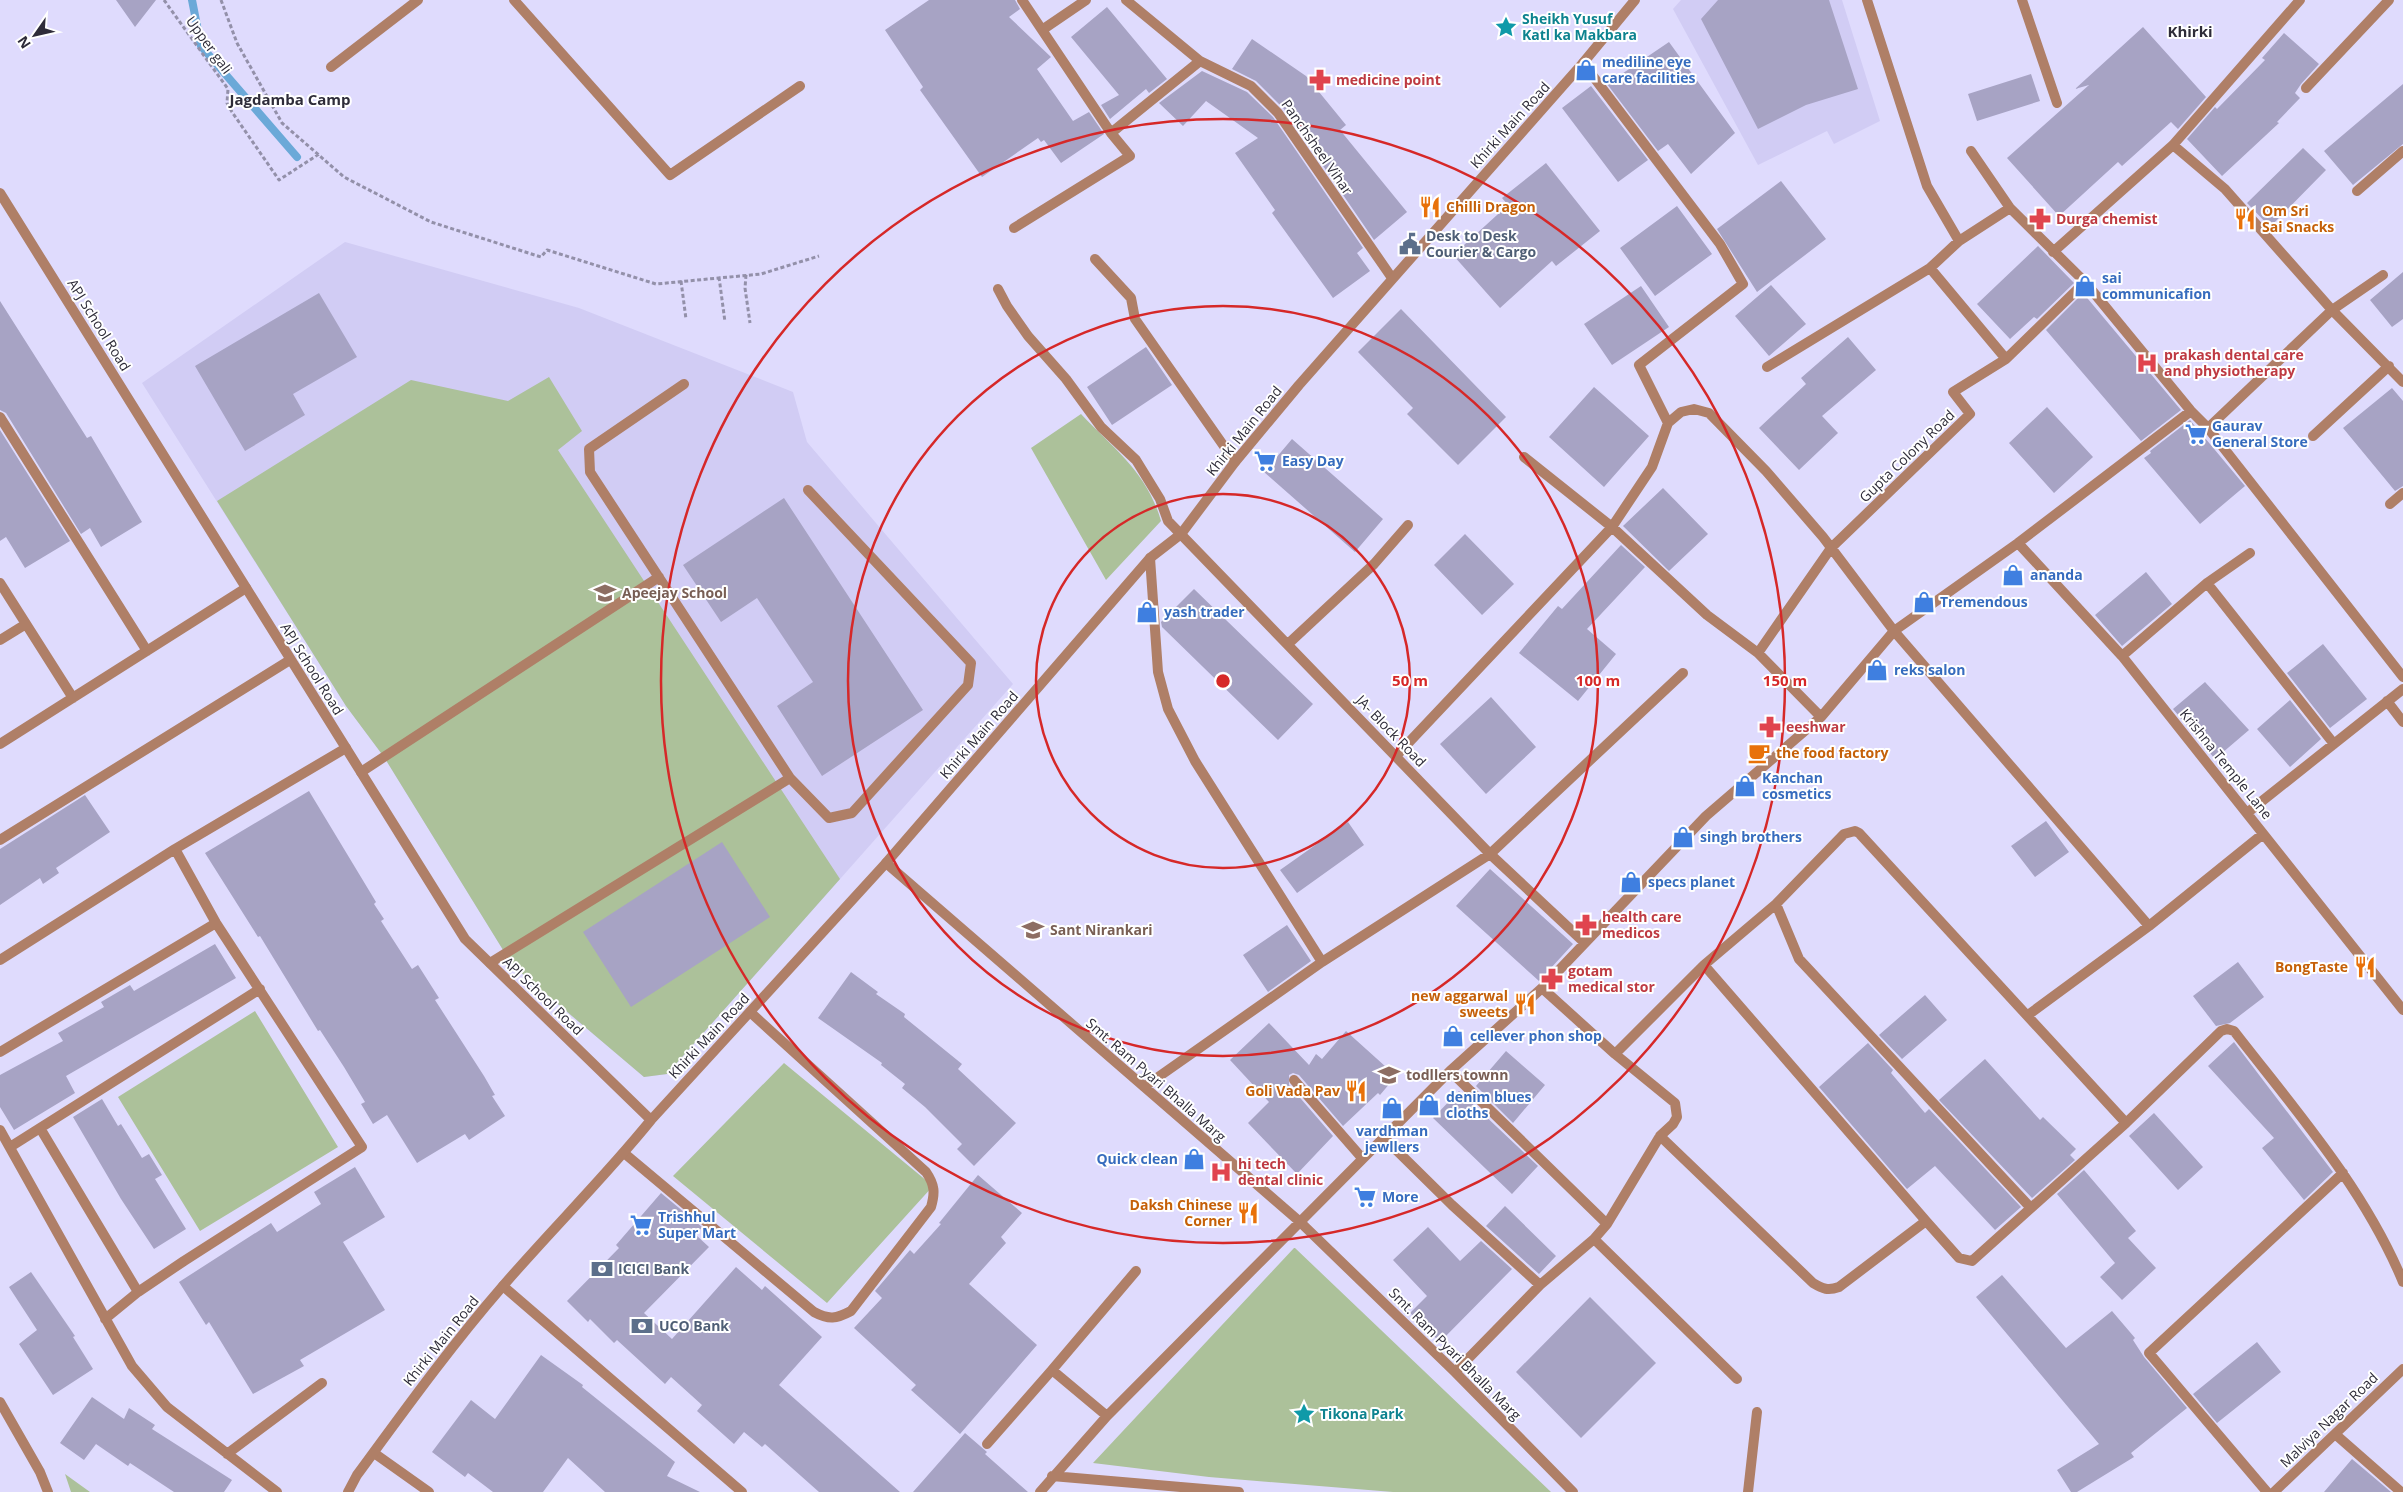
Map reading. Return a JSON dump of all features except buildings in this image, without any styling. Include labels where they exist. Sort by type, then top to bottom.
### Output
[{"type":"street","points":[[332,68],[418,0]]},
{"type":"street","points":[[514,0],[670,175],[800,86]]},
{"type":"street","points":[[1014,228],[1130,156],[1111,133],[1022,0]]},
{"type":"street","points":[[1042,30],[1086,0]]},
{"type":"street","name":"Panchsheel Vihar","points":[[1126,0],[1200,61],[1250,86],[1272,106],[1392,278]]},
{"type":"street","name":"Khirki Main Road","points":[[348,1492],[432,1372],[503,1286],[624,1153],[651,1120],[886,863],[1150,558],[1181,534],[1236,462],[1392,278],[1583,63],[1635,0]]},
{"type":"street","points":[[1867,0],[1927,186],[1959,241]]},
{"type":"street","points":[[2022,0],[2057,103]]},
{"type":"street","points":[[2053,252],[2173,145],[2300,0]]},
{"type":"street","points":[[2306,88],[2388,0]]},
{"type":"street","points":[[1111,133],[1200,61]]},
{"type":"street","points":[[1583,63],[1720,244],[1743,284],[1639,365],[1668,423]]},
{"type":"street","points":[[2173,145],[2225,190],[2332,310],[2403,382]]},
{"type":"street","points":[[1971,151],[2010,208],[2085,282],[2191,411],[2208,428],[2403,677]]},
{"type":"street","points":[[2357,191],[2403,151]]},
{"type":"street","name":"APJ School Road","points":[[0,193],[465,939],[651,1120]]},
{"type":"street","points":[[1767,367],[1930,268],[1959,241],[2010,208]]},
{"type":"street","points":[[1095,259],[1131,298],[1135,319],[1236,462]]},
{"type":"street","points":[[1930,268],[2006,359]]},
{"type":"street","points":[[2208,428],[2332,310],[2383,275]]},
{"type":"street","name":"Gupta Colony Road","points":[[1758,654],[1831,548],[1970,414],[1953,392],[2006,359],[2085,282]]},
{"type":"street","name":"JA- Block Road","points":[[998,289],[1007,306],[1028,336],[1066,379],[1101,427],[1136,460],[1160,499],[1168,521],[1490,854],[1585,942]]},
{"type":"street","points":[[2313,436],[2389,366]]},
{"type":"street","points":[[684,384],[589,449],[590,472],[790,778],[829,818],[852,813],[968,685],[971,663],[808,490]]},
{"type":"street","points":[[1396,756],[1612,527],[1652,468],[1668,423],[1681,412],[1694,409],[1709,413],[1766,472],[1831,548],[1894,631],[2148,926]]},
{"type":"street","points":[[1040,1492],[1052,1476],[1107,1416],[1299,1221],[1450,1071],[1542,988],[1706,816],[1821,717],[1894,631],[2018,543],[2191,411]]},
{"type":"street","points":[[0,417],[147,651]]},
{"type":"street","points":[[1524,457],[1612,527],[1707,615],[1758,654],[1821,717]]},
{"type":"street","points":[[2390,504],[2403,492]]},
{"type":"street","points":[[1288,644],[1374,564],[1408,525]]},
{"type":"street","name":"Krishna Temple Lane","points":[[2018,543],[2122,656],[2403,1010]]},
{"type":"street","points":[[2122,656],[2207,583],[2250,553]]},
{"type":"street","points":[[1150,558],[1158,672],[1168,709],[1194,761],[1322,962]]},
{"type":"street","points":[[361,772],[659,577]]},
{"type":"street","points":[[0,583],[73,698]]},
{"type":"street","points":[[2207,583],[2334,744]]},
{"type":"street","points":[[0,744],[246,588]]},
{"type":"street","points":[[0,640],[26,624]]},
{"type":"street","points":[[0,840],[290,660]]},
{"type":"street","points":[[1144,1087],[1322,962],[1490,854],[1683,673]]},
{"type":"street","points":[[2247,813],[2403,688]]},
{"type":"street","points":[[2387,701],[2403,722]]},
{"type":"street","points":[[0,960],[175,848],[346,748]]},
{"type":"street","points":[[490,963],[790,778]]},
{"type":"street","points":[[1615,1054],[1704,965],[1776,904],[1844,834],[1855,831],[1859,833],[2028,1015],[2126,1123]]},
{"type":"street","points":[[2028,1015],[2148,926],[2263,834]]},
{"type":"street","points":[[106,1319],[138,1292],[362,1147],[216,923],[175,848]]},
{"type":"street","name":"Smt. Ram Pyari Bhalla Marg","points":[[886,863],[1299,1221],[1455,1372],[1572,1492]]},
{"type":"street","points":[[1776,904],[1799,959],[2031,1208]]},
{"type":"street","points":[[0,1052],[216,923]]},
{"type":"street","points":[[1704,965],[1959,1258],[1972,1260],[2126,1123],[2221,1031],[2230,1029],[2234,1031],[2343,1173],[2389,1248],[2403,1282]]},
{"type":"street","points":[[1455,1372],[1540,1285],[1594,1239],[1608,1224],[1660,1136],[1673,1124],[1677,1117],[1675,1103],[1615,1054],[1542,988]]},
{"type":"street","points":[[10,1147],[260,989]]},
{"type":"street","points":[[624,1153],[814,1312],[829,1319],[851,1311],[931,1207],[935,1194],[933,1182],[926,1172],[750,1012]]},
{"type":"street","points":[[1450,1071],[1608,1224]]},
{"type":"street","points":[[1294,1080],[1362,1158]]},
{"type":"street","points":[[40,1128],[138,1292]]},
{"type":"street","points":[[0,1130],[132,1366],[167,1407],[276,1492]]},
{"type":"street","points":[[1660,1136],[1813,1283],[1823,1289],[1831,1290],[1839,1287],[1926,1221]]},
{"type":"street","points":[[1383,1137],[1452,1205],[1540,1285]]},
{"type":"street","points":[[2267,1492],[2149,1353],[2343,1173]]},
{"type":"street","points":[[1594,1239],[1737,1379]]},
{"type":"street","points":[[987,1444],[1136,1271]]},
{"type":"street","points":[[503,1286],[742,1492]]},
{"type":"street","name":"Malviya Nagar Road","points":[[2274,1492],[2403,1369]]},
{"type":"street","points":[[1052,1370],[1107,1416]]},
{"type":"street","points":[[227,1454],[322,1383]]},
{"type":"street","points":[[0,1402],[40,1472],[48,1492]]},
{"type":"street","points":[[1748,1492],[1757,1412]]},
{"type":"street","points":[[2334,1434],[2401,1492]]},
{"type":"street","points":[[374,1453],[429,1492]]},
{"type":"street","points":[[1052,1476],[1238,1492]]},
{"type":"path","name":"Upper gali","points":[[164,0],[228,90],[226,103],[279,180],[319,154]]},
{"type":"path","points":[[221,0],[237,44],[282,123],[353,183],[431,222],[541,256],[547,250],[656,284],[761,274],[819,256]]},
{"type":"path","points":[[746,275],[744,288],[750,323]]},
{"type":"path","points":[[719,277],[725,322]]},
{"type":"path","points":[[681,281],[686,319]]},
{"type":"shaded area","points":[[1681,0],[1842,0],[1880,121],[1834,144],[1827,131],[1758,165],[1673,9]]},
{"type":"shaded area","name":"Apeejay School","points":[[345,242],[579,308],[793,392],[807,442],[1013,684],[667,1074],[644,1077],[513,966],[384,757],[346,706],[142,383]]},
{"type":"green space","points":[[549,377],[582,431],[558,450],[840,879],[667,1074],[644,1077],[513,966],[384,757],[346,706],[217,501],[411,380],[508,401]]},
{"type":"green space","points":[[1081,414],[1117,450],[1138,475],[1155,504],[1161,521],[1106,580],[1031,448]]},
{"type":"green space","points":[[255,1011],[338,1147],[200,1231],[118,1097]]},
{"type":"green space","points":[[784,1063],[933,1186],[827,1303],[673,1176]]},
{"type":"green space","name":"Tikona Park","points":[[1294,1248],[1551,1492],[1393,1492],[1209,1477],[1093,1463]]},
{"type":"green space","points":[[65,1474],[90,1492],[71,1492]]},
{"type":"waterway","points":[[192,0],[201,46],[297,157]]},
{"type":"place","name":"Sheikh Yusuf Katl ka Makbara","points":[[1506,27]]},
{"type":"place","name":"mediline eye care facilities","points":[[1586,70]]},
{"type":"place","name":"medicine point","points":[[1320,80]]},
{"type":"place","name":"Chilli Dragon","points":[[1430,207]]},
{"type":"place","name":"Durga chemist","points":[[2040,219]]},
{"type":"place","name":"Om Sri Sai Snacks","points":[[2245,219]]},
{"type":"place","name":"Desk to Desk Courier & Cargo","points":[[1410,244]]},
{"type":"place","name":"sai communicafion","points":[[2085,286]]},
{"type":"place","name":"prakash dental care and physiotherapy","points":[[2147,363]]},
{"type":"place","name":"Gaurav General Store","points":[[2196,434]]},
{"type":"place","name":"Easy Day","points":[[1265,461]]},
{"type":"place","name":"ananda","points":[[2013,575]]},
{"type":"place","name":"Apeejay School","points":[[605,593]]},
{"type":"place","name":"Tremendous","points":[[1924,602]]},
{"type":"place","name":"yash trader","points":[[1147,612]]},
{"type":"place","name":"reks salon","points":[[1877,670]]},
{"type":"place","name":"eeshwar","points":[[1770,727]]},
{"type":"place","name":"the food factory","points":[[1759,753]]},
{"type":"place","name":"Kanchan cosmetics","points":[[1745,786]]},
{"type":"place","name":"singh brothers","points":[[1683,837]]},
{"type":"place","name":"specs planet","points":[[1631,882]]},
{"type":"place","name":"health care medicos","points":[[1586,925]]},
{"type":"place","name":"Sant Nirankari","points":[[1033,930]]},
{"type":"place","name":"BongTaste","points":[[2365,967]]},
{"type":"place","name":"gotam medical stor","points":[[1552,979]]},
{"type":"place","name":"new aggarwal sweets","points":[[1525,1004]]},
{"type":"place","name":"cellever phon shop","points":[[1453,1036]]},
{"type":"place","name":"todllers townn","points":[[1389,1075]]},
{"type":"place","name":"Goli Vada Pav","points":[[1356,1091]]},
{"type":"place","name":"denim blues cloths","points":[[1429,1105]]},
{"type":"place","name":"vardhman jewllers","points":[[1392,1108]]},
{"type":"place","name":"Quick clean","points":[[1194,1159]]},
{"type":"place","name":"hi tech dental clinic","points":[[1221,1172]]},
{"type":"place","name":"More","points":[[1365,1197]]},
{"type":"place","name":"Daksh Chinese Corner","points":[[1248,1213]]},
{"type":"place","name":"Trishhul Super Mart","points":[[641,1225]]},
{"type":"place","name":"ICICI Bank","points":[[602,1269]]},
{"type":"place","name":"UCO Bank","points":[[642,1326]]},
{"type":"place","name":"Tikona Park","points":[[1304,1414]]},
{"type":"district","name":"Khirki","points":[[2190,32]]},
{"type":"district","name":"Jagdamba Camp","points":[[290,100]]}]
